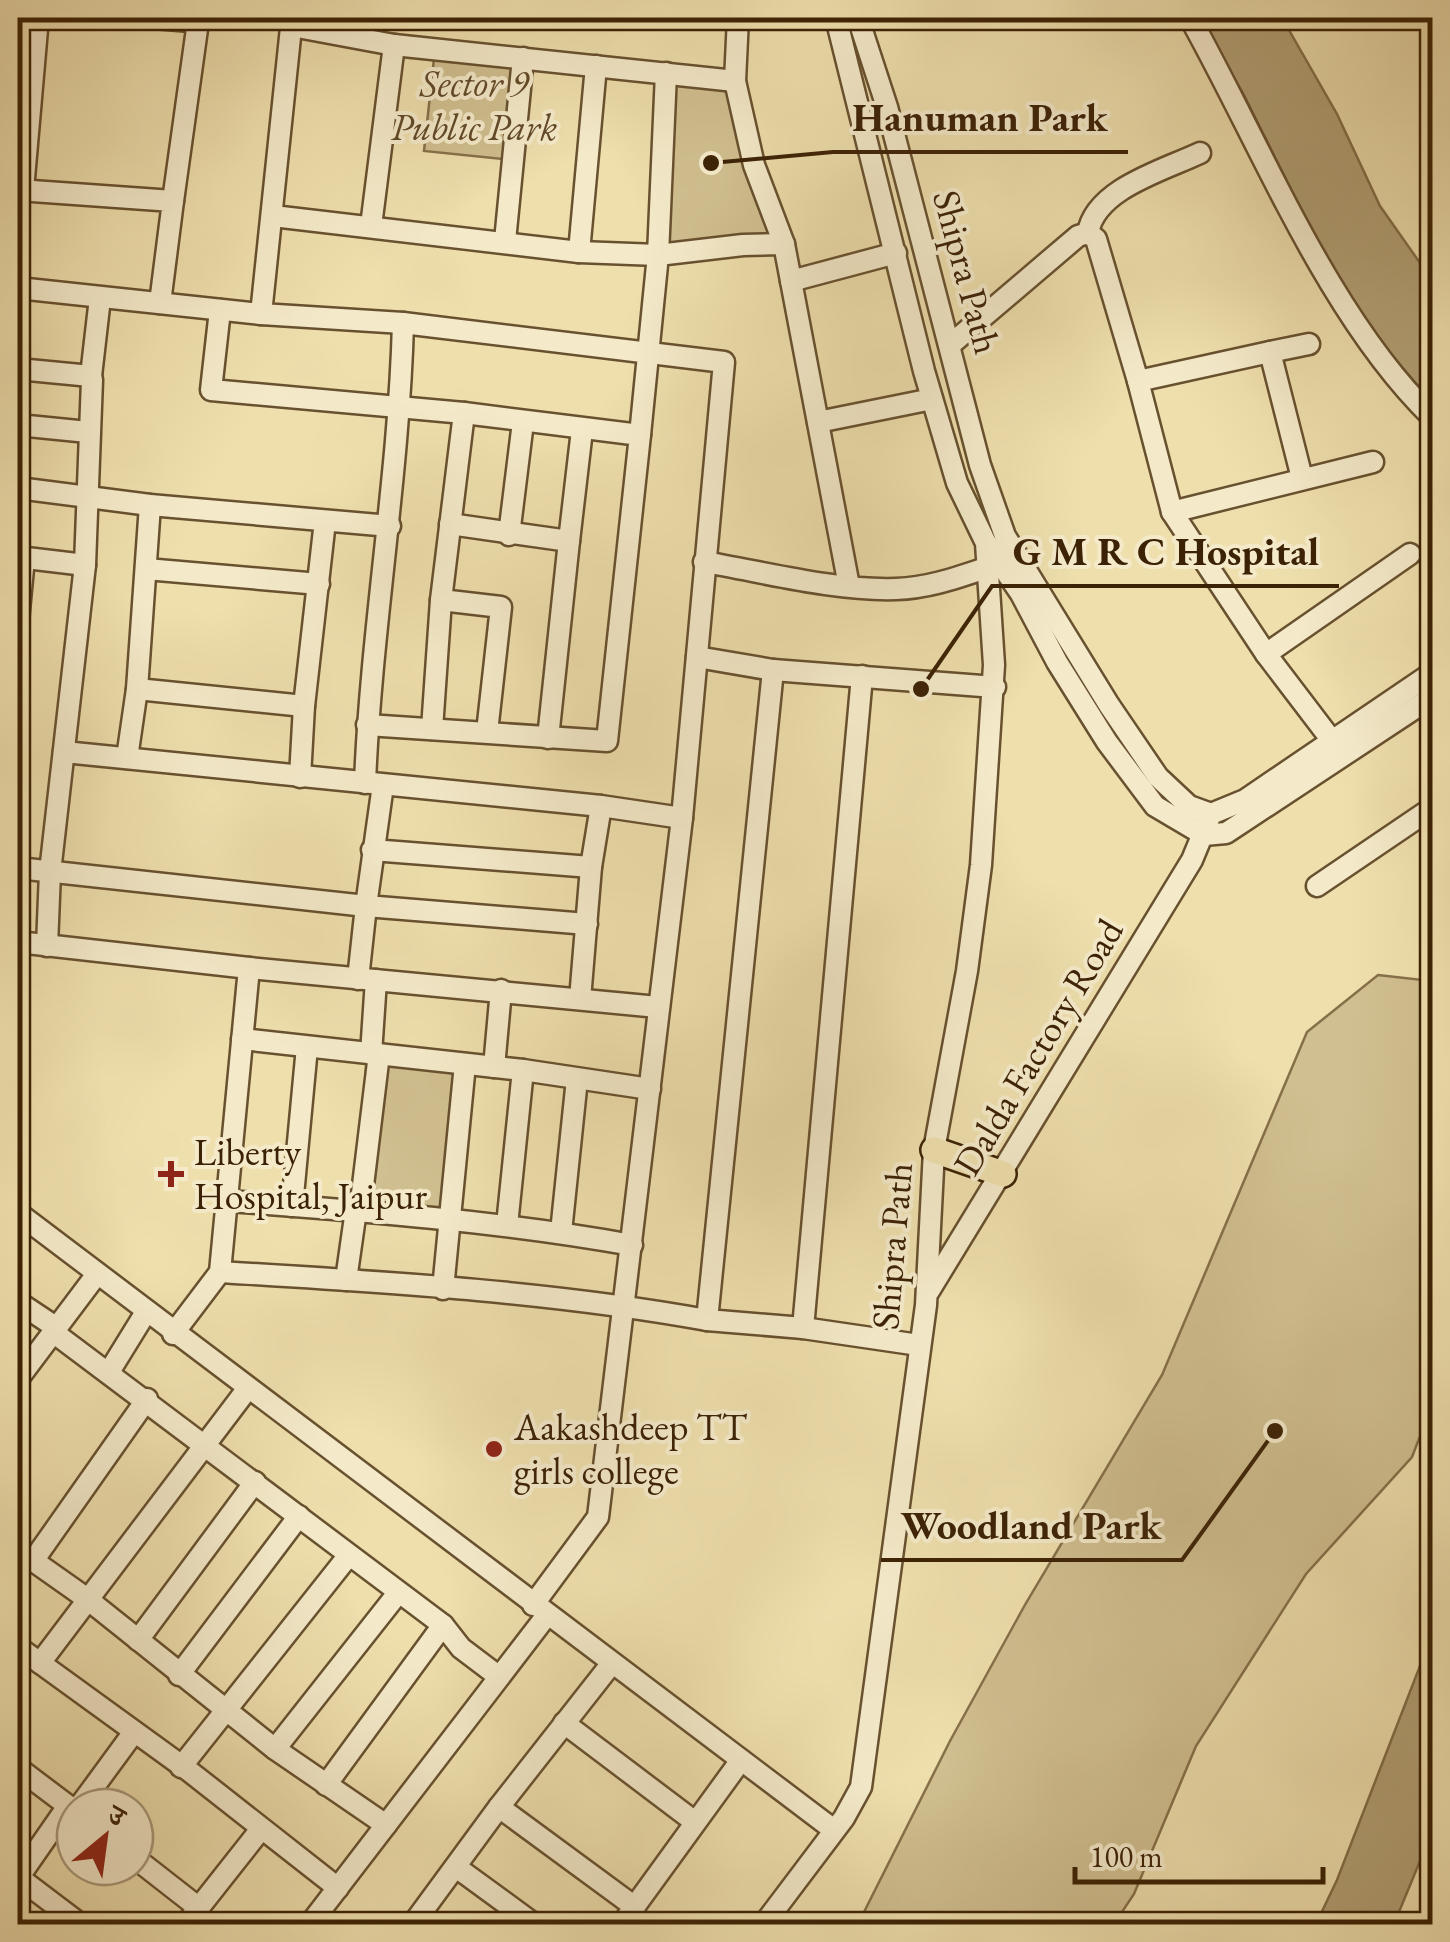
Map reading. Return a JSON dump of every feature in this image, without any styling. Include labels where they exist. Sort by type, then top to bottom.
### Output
[{"type":"main road","points":[[934,1150],[1003,1174]]},
{"type":"street","points":[[38,18],[20,190],[173,201]]},
{"type":"street","points":[[154,18],[192,21],[197,29],[160,303]]},
{"type":"street","points":[[738,18],[735,81],[754,165],[784,244],[849,586]]},
{"type":"street","name":"Shipra Path","points":[[764,1924],[834,1830],[860,1787],[928,1293],[934,1150],[967,971],[981,865],[987,739],[995,687],[986,543],[957,483],[932,399],[836,18]]},
{"type":"street","name":"Shipra Path","points":[[858,18],[887,107],[980,465],[999,522],[1040,594],[1158,777],[1208,824]]},
{"type":"street","points":[[1190,18],[1346,305],[1402,388],[1432,416]]},
{"type":"street","points":[[262,314],[292,22],[394,46],[735,81]]},
{"type":"street","points":[[371,226],[394,46]]},
{"type":"street","points":[[505,241],[523,58]]},
{"type":"street","points":[[578,252],[596,66]]},
{"type":"street","points":[[368,724],[608,741],[658,255],[666,72]]},
{"type":"street","points":[[1088,233],[1097,210],[1107,198],[1200,153]]},
{"type":"street","points":[[273,216],[578,252],[658,255],[784,244]]},
{"type":"street","points":[[950,345],[1078,236],[1088,233],[1096,238],[1172,512],[1266,654],[1333,742]]},
{"type":"street","points":[[791,281],[896,253]]},
{"type":"street","points":[[18,288],[262,314],[403,324],[724,362],[682,818],[598,1517],[498,1676],[310,1924]]},
{"type":"street","points":[[46,946],[50,872],[86,565],[88,432],[100,298]]},
{"type":"street","points":[[220,310],[211,390],[464,413],[640,435]]},
{"type":"street","points":[[346,1280],[375,1054],[367,980],[366,906],[374,784],[368,724],[401,408],[403,324]]},
{"type":"street","points":[[1138,381],[1310,344]]},
{"type":"street","points":[[1270,352],[1302,478]]},
{"type":"street","points":[[18,369],[91,376]]},
{"type":"street","points":[[818,422],[932,399]]},
{"type":"street","points":[[432,729],[442,600],[464,413]]},
{"type":"street","points":[[509,535],[523,422]]},
{"type":"street","points":[[18,424],[88,432]]},
{"type":"street","points":[[548,738],[582,430]]},
{"type":"street","points":[[1172,512],[1373,462]]},
{"type":"street","points":[[18,488],[150,505],[390,526]]},
{"type":"street","points":[[127,758],[138,689],[150,505]]},
{"type":"street","points":[[300,777],[325,521]]},
{"type":"street","points":[[999,522],[986,543],[1021,594],[1057,662],[1107,742],[1155,806],[1226,833],[1432,697]]},
{"type":"street","points":[[450,524],[569,541]]},
{"type":"street","points":[[1266,654],[1410,554]]},
{"type":"street","points":[[18,621],[21,557],[86,565]]},
{"type":"street","points":[[704,562],[849,586],[896,589],[938,584],[986,568]]},
{"type":"street","points":[[146,570],[319,584]]},
{"type":"street","points":[[442,600],[502,607],[487,732]]},
{"type":"street","points":[[697,657],[773,670],[995,687]]},
{"type":"street","points":[[707,1320],[773,670]]},
{"type":"street","points":[[1208,824],[1432,673]]},
{"type":"street","points":[[803,1328],[862,676]]},
{"type":"street","points":[[138,689],[304,706]]},
{"type":"street","points":[[64,752],[601,806],[682,818]]},
{"type":"street","points":[[580,998],[601,806]]},
{"type":"street","points":[[1317,886],[1432,808]]},
{"type":"street","name":"Dalda Factory Road","points":[[928,1293],[1003,1174],[1208,824]]},
{"type":"street","points":[[372,850],[592,867]]},
{"type":"street","points":[[18,868],[366,906],[587,924]]},
{"type":"street","points":[[18,942],[658,1007]]},
{"type":"street","points":[[173,1334],[220,1272],[249,968]]},
{"type":"street","points":[[494,1066],[501,990]]},
{"type":"street","points":[[242,1040],[494,1066],[650,1089]]},
{"type":"street","points":[[292,1206],[307,1047]]},
{"type":"street","points":[[443,1288],[466,1064]]},
{"type":"street","points":[[508,1225],[523,1070]]},
{"type":"street","points":[[560,1232],[577,1079]]},
{"type":"street","points":[[228,1201],[508,1225],[632,1244]]},
{"type":"street","points":[[18,1213],[173,1334],[834,1830]]},
{"type":"street","points":[[220,1272],[625,1305],[707,1320],[803,1328],[920,1345]]},
{"type":"street","points":[[18,1379],[97,1274]]},
{"type":"street","points":[[18,1302],[443,1626],[460,1648],[498,1676]]},
{"type":"street","points":[[108,1372],[146,1312]]},
{"type":"street","points":[[40,1663],[248,1388]]},
{"type":"street","points":[[146,1399],[25,1556],[86,1598],[275,1749],[386,1826]]},
{"type":"street","points":[[138,1640],[255,1482]]},
{"type":"street","points":[[179,1675],[299,1516]]},
{"type":"street","points":[[181,1767],[350,1555]]},
{"type":"street","points":[[275,1749],[398,1593]]},
{"type":"street","points":[[326,1785],[443,1626]]},
{"type":"street","points":[[18,1647],[338,1888]]},
{"type":"street","points":[[417,1923],[499,1807],[612,1663]]},
{"type":"street","points":[[564,1723],[695,1822]]},
{"type":"street","points":[[91,1787],[134,1732]]},
{"type":"street","points":[[622,1924],[742,1760]]},
{"type":"street","points":[[18,1768],[55,1794]]},
{"type":"street","points":[[499,1807],[636,1907]]},
{"type":"street","points":[[155,1878],[192,1916],[261,1828]]},
{"type":"street","points":[[55,1832],[18,1878],[80,1924]]},
{"type":"street","points":[[456,1867],[534,1924]]},
{"type":"green space","name":"Sector 9 Public Park","points":[[435,49],[523,58],[513,160],[424,151]]},
{"type":"green space","points":[[666,73],[735,81],[784,244],[658,255]]},
{"type":"green space","points":[[1378,975],[1432,981],[1432,1405],[1412,1457],[1306,1574],[1196,1746],[1134,1894],[1114,1924],[858,1924],[950,1741],[1026,1603],[1162,1375],[1307,1032]]},
{"type":"green space","points":[[367,1054],[474,1064],[454,1220],[356,1210]]},
{"type":"shaded area","points":[[1198,18],[1282,18],[1337,114],[1380,206],[1432,280],[1432,402],[1383,345],[1331,270],[1243,93]]},
{"type":"shaded area","points":[[1432,1635],[1432,1832],[1394,1924],[1316,1924],[1337,1880]]},
{"type":"place","name":"Hanuman Park","points":[[711,163]]},
{"type":"place","name":"G M R C Hospital","points":[[921,689]]},
{"type":"place","name":"Liberty Hospital, Jaipur","points":[[171,1174]]},
{"type":"place","name":"Woodland Park","points":[[1275,1431]]},
{"type":"place","name":"Aakashdeep TT girls college","points":[[494,1449]]}]
